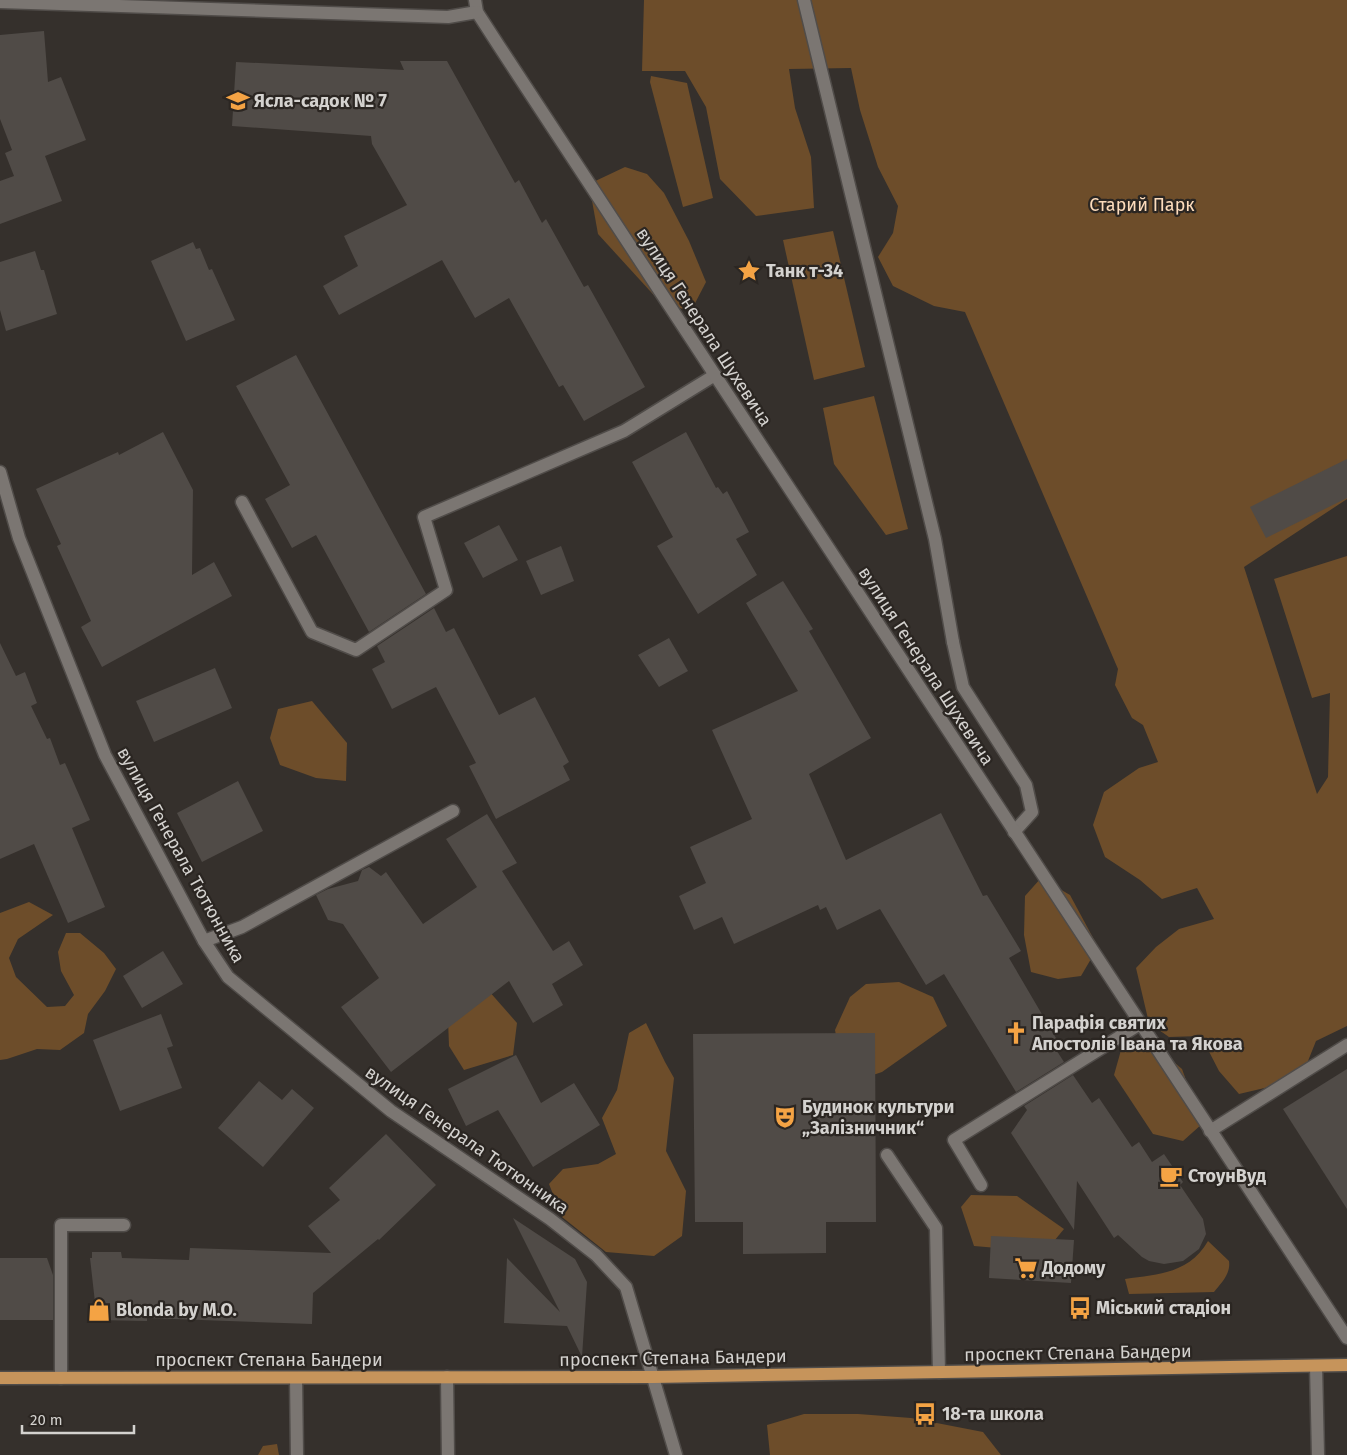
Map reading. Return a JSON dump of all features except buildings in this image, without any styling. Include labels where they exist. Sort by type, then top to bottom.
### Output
[{"type":"main road","name":"проспект Степана Бандери","points":[[0,1378],[653,1377],[1347,1366]]},
{"type":"street","points":[[804,0],[934,539],[963,687],[1026,785],[1032,812],[1014,832]]},
{"type":"street","points":[[0,2],[448,17],[476,6]]},
{"type":"street","name":"вулиця Генерала Шухевича","points":[[476,6],[715,376],[1347,1338]]},
{"type":"street","points":[[242,502],[312,632],[356,650],[446,590],[424,517],[624,430],[715,376]]},
{"type":"street","name":"вулиця Генерала Тютюнника","points":[[0,472],[18,538],[105,755],[204,941],[228,977],[383,1105],[550,1219],[596,1255],[626,1287],[653,1377]]},
{"type":"street","points":[[204,941],[242,927],[453,811]]},
{"type":"street","points":[[981,1185],[954,1140],[1140,1024]]},
{"type":"street","points":[[1210,1131],[1347,1045]]},
{"type":"street","points":[[887,1155],[936,1228],[939,1372]]},
{"type":"street","points":[[61,1378],[61,1225],[124,1225]]},
{"type":"street","points":[[1316,1366],[1318,1455]]},
{"type":"street","points":[[447,1377],[448,1455]]},
{"type":"street","points":[[653,1377],[676,1455]]},
{"type":"street","points":[[296,1378],[297,1455]]},
{"type":"green space","name":"Старий Парк","points":[[644,0],[1347,0],[1347,499],[1244,567],[1317,794],[1328,777],[1330,693],[1312,698],[1274,579],[1347,556],[1347,1026],[1316,1041],[1304,1071],[1277,1085],[1239,1094],[1219,1071],[1201,1036],[1169,1037],[1149,1023],[1136,968],[1156,947],[1179,929],[1214,919],[1197,888],[1162,899],[1140,880],[1105,857],[1093,825],[1104,792],[1139,768],[1158,762],[1143,725],[1132,718],[1115,685],[1118,669],[965,312],[934,306],[893,286],[878,257],[893,233],[898,206],[878,167],[860,110],[851,68],[789,69],[795,108],[811,157],[814,208],[756,216],[720,179],[706,107],[685,71],[642,71]]},
{"type":"green space","points":[[651,76],[687,83],[713,198],[683,207],[650,82]]},
{"type":"green space","points":[[625,167],[647,174],[664,193],[689,241],[706,282],[691,311],[661,303],[598,234],[589,184]]},
{"type":"green space","points":[[833,231],[865,367],[814,380],[783,240]]},
{"type":"green space","points":[[874,396],[908,529],[886,535],[834,464],[823,408]]},
{"type":"green space","points":[[312,701],[347,743],[346,781],[316,778],[280,765],[270,738],[278,709]]},
{"type":"green space","points":[[1041,878],[1070,895],[1098,947],[1081,976],[1058,979],[1031,972],[1024,935],[1025,896]]},
{"type":"green space","points":[[29,902],[53,915],[18,939],[9,958],[16,977],[47,1007],[65,1006],[74,995],[61,971],[58,952],[66,933],[80,933],[104,953],[116,969],[105,991],[88,1014],[84,1033],[60,1050],[37,1049],[0,1060],[0,913]]},
{"type":"green space","points":[[481,982],[517,1023],[513,1055],[464,1070],[449,1046],[448,1020]]},
{"type":"green space","points":[[899,982],[933,997],[947,1026],[882,1072],[861,1079],[843,1073],[835,1030],[850,997],[866,984]]},
{"type":"green space","points":[[646,1023],[674,1078],[666,1151],[686,1191],[682,1236],[654,1256],[606,1252],[562,1217],[549,1184],[563,1169],[598,1164],[616,1154],[602,1118],[617,1090],[629,1033]]},
{"type":"green space","points":[[1149,1041],[1182,1069],[1202,1124],[1183,1141],[1153,1134],[1114,1075],[1123,1043]]},
{"type":"green space","points":[[971,1195],[1017,1196],[1064,1229],[1045,1252],[974,1246],[961,1207]]},
{"type":"green space","points":[[1208,1241],[1229,1261],[1227,1274],[1214,1292],[1129,1294],[1125,1279],[1161,1273],[1182,1266],[1192,1260]]},
{"type":"green space","points":[[804,1414],[858,1414],[911,1418],[983,1432],[1001,1455],[770,1455],[767,1425]]},
{"type":"green space","points":[[277,1444],[279,1455],[258,1455],[263,1446]]},
{"type":"place","name":"Ясла-садок № 7","points":[[238,101]]},
{"type":"place","name":"Танк т-34","points":[[749,271]]},
{"type":"place","name":"Парафія святих Апостолів Івана та Якова","points":[[1016,1033]]},
{"type":"place","name":"Будинок культури „Залізничник“","points":[[785,1117]]},
{"type":"place","name":"СтоунВуд","points":[[1171,1176]]},
{"type":"place","name":"Додому","points":[[1026,1268]]},
{"type":"place","name":"Міський стадіон","points":[[1080,1308]]},
{"type":"place","name":"Blonda by M.O.","points":[[99,1310]]},
{"type":"place","name":"18-та школа","points":[[925,1414]]}]
